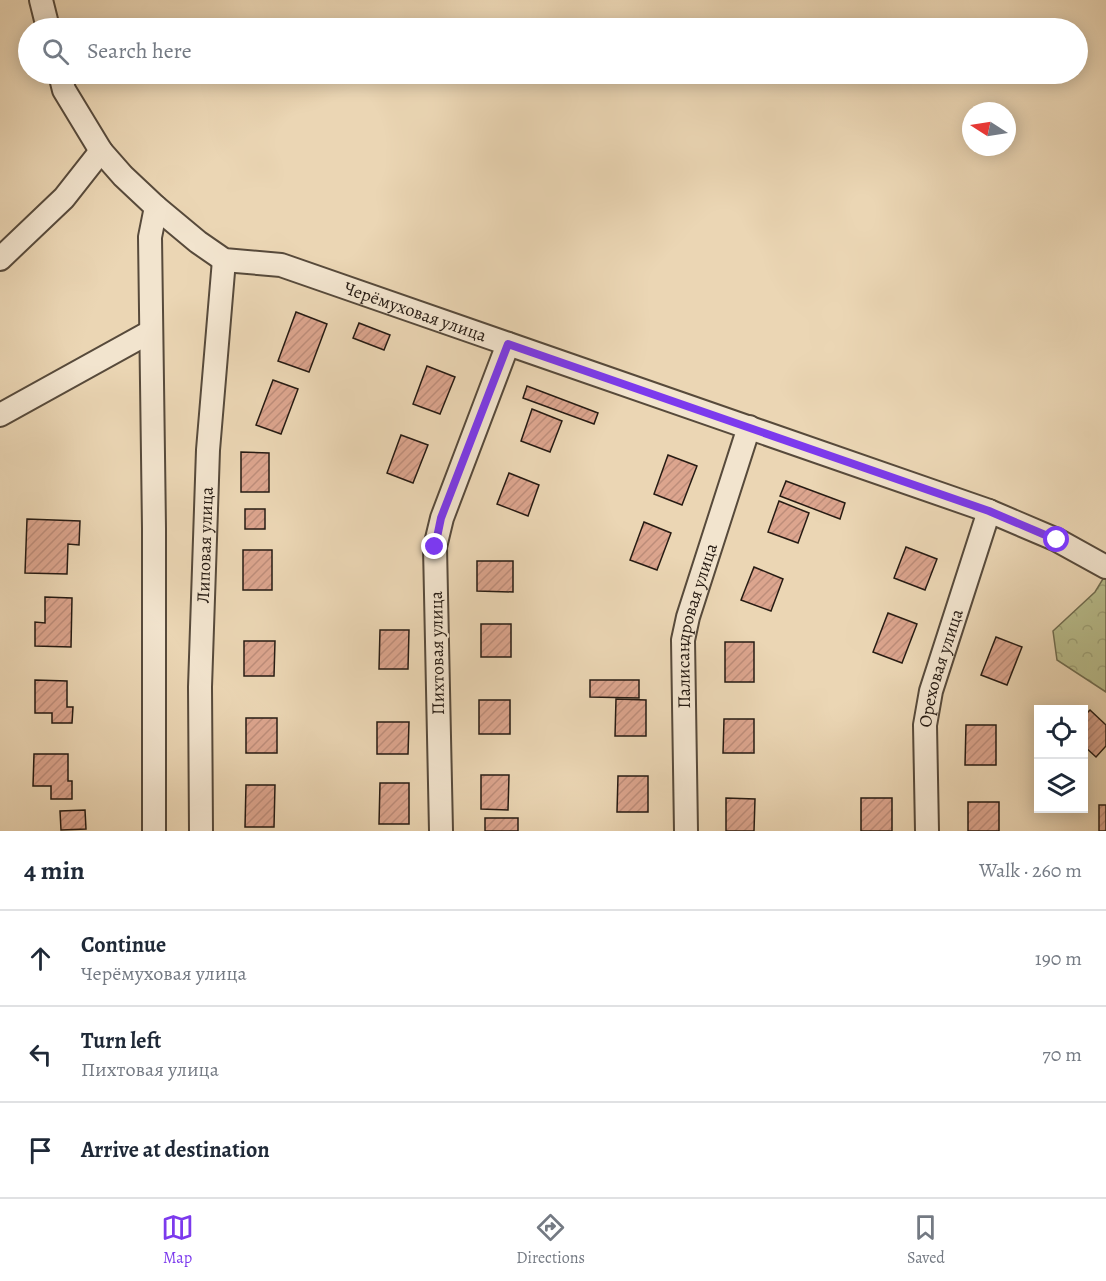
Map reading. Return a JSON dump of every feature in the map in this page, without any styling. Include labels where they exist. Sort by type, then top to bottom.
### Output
[{"type":"street","points":[[41,0],[46,18]]},
{"type":"street","points":[[62,84],[100,151],[156,207],[224,260]]},
{"type":"street","points":[[0,259],[64,198],[100,151]]},
{"type":"street","points":[[154,831],[154,528],[150,237],[156,207]]},
{"type":"street","name":"Черёмуховая улица","points":[[224,260],[281,266],[749,427],[989,511],[1057,540],[1106,567]]},
{"type":"street","name":"Липовая улица","points":[[201,831],[200,687],[208,450],[224,260]]},
{"type":"street","points":[[0,415],[150,332]]},
{"type":"street","name":"Пихтовая улица","points":[[441,831],[435,547],[441,518],[508,344]]},
{"type":"street","name":"Палисандровая улица","points":[[686,831],[683,640],[688,617],[749,427]]},
{"type":"street","name":"Ореховая улица","points":[[927,831],[925,725],[931,691],[989,511]]},
{"type":"green space","points":[[1106,574],[1106,692],[1057,660],[1053,631],[1095,592]]},
{"type":"building","points":[[296,312],[327,324],[309,372],[278,361]]},
{"type":"building","points":[[359,323],[390,335],[384,350],[353,338]]},
{"type":"building","points":[[427,366],[455,377],[440,414],[413,404]]},
{"type":"building","points":[[273,380],[298,389],[281,434],[256,425]]},
{"type":"building","points":[[527,386],[598,413],[594,424],[523,398]]},
{"type":"building","points":[[532,409],[562,421],[550,452],[521,441]]},
{"type":"building","points":[[401,435],[428,445],[413,483],[387,473]]},
{"type":"building","points":[[241,452],[269,453],[269,492],[241,492]]},
{"type":"building","points":[[668,455],[697,466],[682,505],[654,494]]},
{"type":"building","points":[[509,473],[539,485],[528,516],[497,504]]},
{"type":"building","points":[[786,481],[845,503],[840,519],[780,496]]},
{"type":"building","points":[[779,501],[809,513],[798,543],[768,532]]},
{"type":"building","points":[[245,509],[265,509],[265,529],[245,529]]},
{"type":"building","points":[[27,519],[80,521],[79,545],[68,544],[67,574],[25,573]]},
{"type":"building","points":[[644,522],[671,533],[657,570],[630,560]]},
{"type":"building","points":[[906,547],[937,559],[925,590],[894,578]]},
{"type":"building","points":[[243,550],[272,550],[272,590],[243,590]]},
{"type":"building","points":[[477,561],[513,561],[513,592],[477,591]]},
{"type":"building","points":[[754,567],[783,579],[771,611],[741,600]]},
{"type":"building","points":[[45,597],[72,598],[71,647],[35,646],[35,622],[45,623]]},
{"type":"building","points":[[888,613],[917,624],[902,663],[873,652]]},
{"type":"building","points":[[481,624],[511,624],[511,657],[481,657]]},
{"type":"building","points":[[380,630],[409,630],[408,669],[379,669]]},
{"type":"building","points":[[996,637],[1022,647],[1007,685],[981,675]]},
{"type":"building","points":[[244,641],[275,641],[274,676],[244,676]]},
{"type":"building","points":[[725,642],[754,642],[754,682],[725,682]]},
{"type":"building","points":[[35,680],[67,681],[67,707],[73,707],[72,723],[52,723],[52,713],[35,713]]},
{"type":"building","points":[[590,680],[639,680],[639,698],[590,697]]},
{"type":"building","points":[[616,699],[646,700],[646,736],[615,736]]},
{"type":"building","points":[[479,700],[510,700],[510,734],[479,734]]},
{"type":"building","points":[[1090,710],[1106,725],[1106,746],[1096,757],[1088,750],[1088,712]]},
{"type":"building","points":[[246,718],[277,718],[277,753],[246,753]]},
{"type":"building","points":[[724,719],[754,719],[754,753],[723,753]]},
{"type":"building","points":[[377,722],[409,722],[408,754],[377,754]]},
{"type":"building","points":[[966,725],[996,725],[996,765],[965,765]]},
{"type":"building","points":[[34,754],[68,754],[68,781],[72,781],[72,799],[51,799],[51,786],[33,786]]},
{"type":"building","points":[[481,775],[509,775],[508,810],[481,809]]},
{"type":"building","points":[[618,776],[648,776],[648,812],[617,812]]},
{"type":"building","points":[[380,783],[409,783],[409,824],[379,824]]},
{"type":"building","points":[[246,785],[275,785],[274,827],[245,827]]},
{"type":"building","points":[[726,798],[755,799],[754,831],[726,831]]},
{"type":"building","points":[[861,798],[892,798],[892,831],[861,831]]},
{"type":"building","points":[[968,802],[999,802],[999,831],[968,831]]},
{"type":"building","points":[[1099,805],[1106,805],[1106,831],[1099,831]]},
{"type":"building","points":[[85,810],[86,829],[61,830],[60,811]]},
{"type":"building","points":[[485,818],[518,818],[518,831],[485,831]]},
{"type":"route","points":[[435,547],[441,518],[508,344],[989,511],[1057,540]]}]
